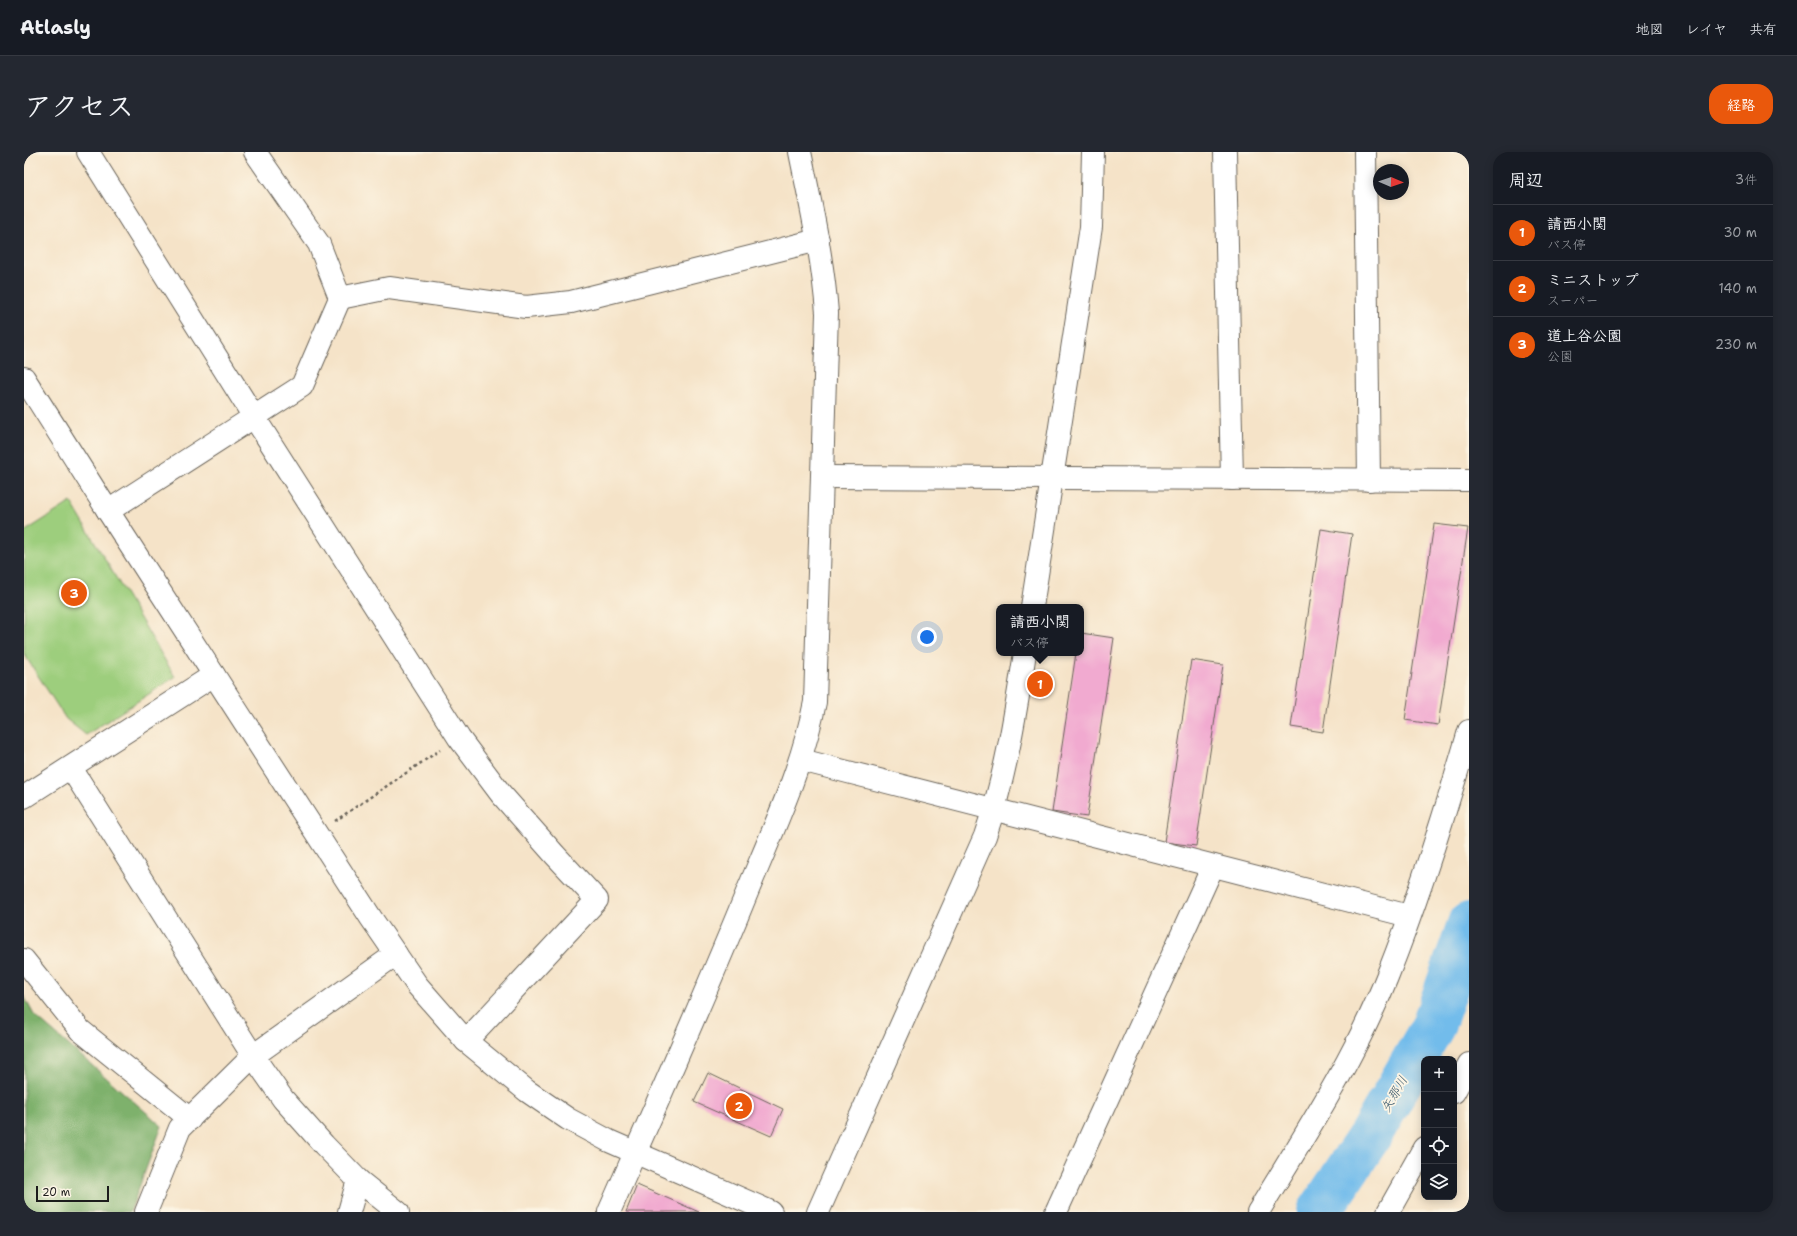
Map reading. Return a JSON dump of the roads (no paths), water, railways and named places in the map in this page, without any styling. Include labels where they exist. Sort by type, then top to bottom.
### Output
[{"type":"street","points":[[88,152],[254,417],[459,738],[501,794],[597,900],[466,1041]]},
{"type":"street","points":[[108,512],[302,386],[340,298],[319,244],[255,152]]},
{"type":"street","points":[[609,1212],[710,983],[801,760],[815,702],[827,314],[824,277],[818,240],[800,152]]},
{"type":"street","points":[[1033,604],[1054,478],[1091,227],[1093,152]]},
{"type":"street","points":[[1225,152],[1232,479]]},
{"type":"street","points":[[1365,152],[1369,480]]},
{"type":"street","points":[[340,298],[389,288],[526,307],[564,302],[818,240]]},
{"type":"street","points":[[24,378],[108,512],[396,954],[418,985],[466,1041],[527,1092],[568,1119],[635,1152],[771,1212]]},
{"type":"street","points":[[823,477],[1469,480]]},
{"type":"street","points":[[818,1212],[985,836],[994,810],[1008,758],[1025,656]]},
{"type":"street","points":[[24,797],[214,675]]},
{"type":"street","points":[[1258,1212],[1344,1067],[1387,978],[1445,816],[1469,731]]},
{"type":"street","points":[[801,760],[1409,916]]},
{"type":"street","points":[[71,768],[253,1056],[283,1099],[358,1180],[398,1212]]},
{"type":"street","points":[[1056,1212],[1213,866]]},
{"type":"street","points":[[146,1212],[180,1128],[253,1056],[396,954]]},
{"type":"street","points":[[24,960],[80,1030],[190,1119]]},
{"type":"street","points":[[1457,1086],[1469,1064]]},
{"type":"street","points":[[1388,1212],[1421,1153]]},
{"type":"street","points":[[349,1212],[358,1180]]},
{"type":"waterway","name":"矢那川","points":[[1319,1212],[1369,1137],[1433,1026],[1469,924]]},
{"type":"place","name":"道上谷公園","points":[[74,593]]},
{"type":"place","name":"請西小関","points":[[1040,684]]},
{"type":"place","name":"ミニストップ","points":[[739,1106]]}]
